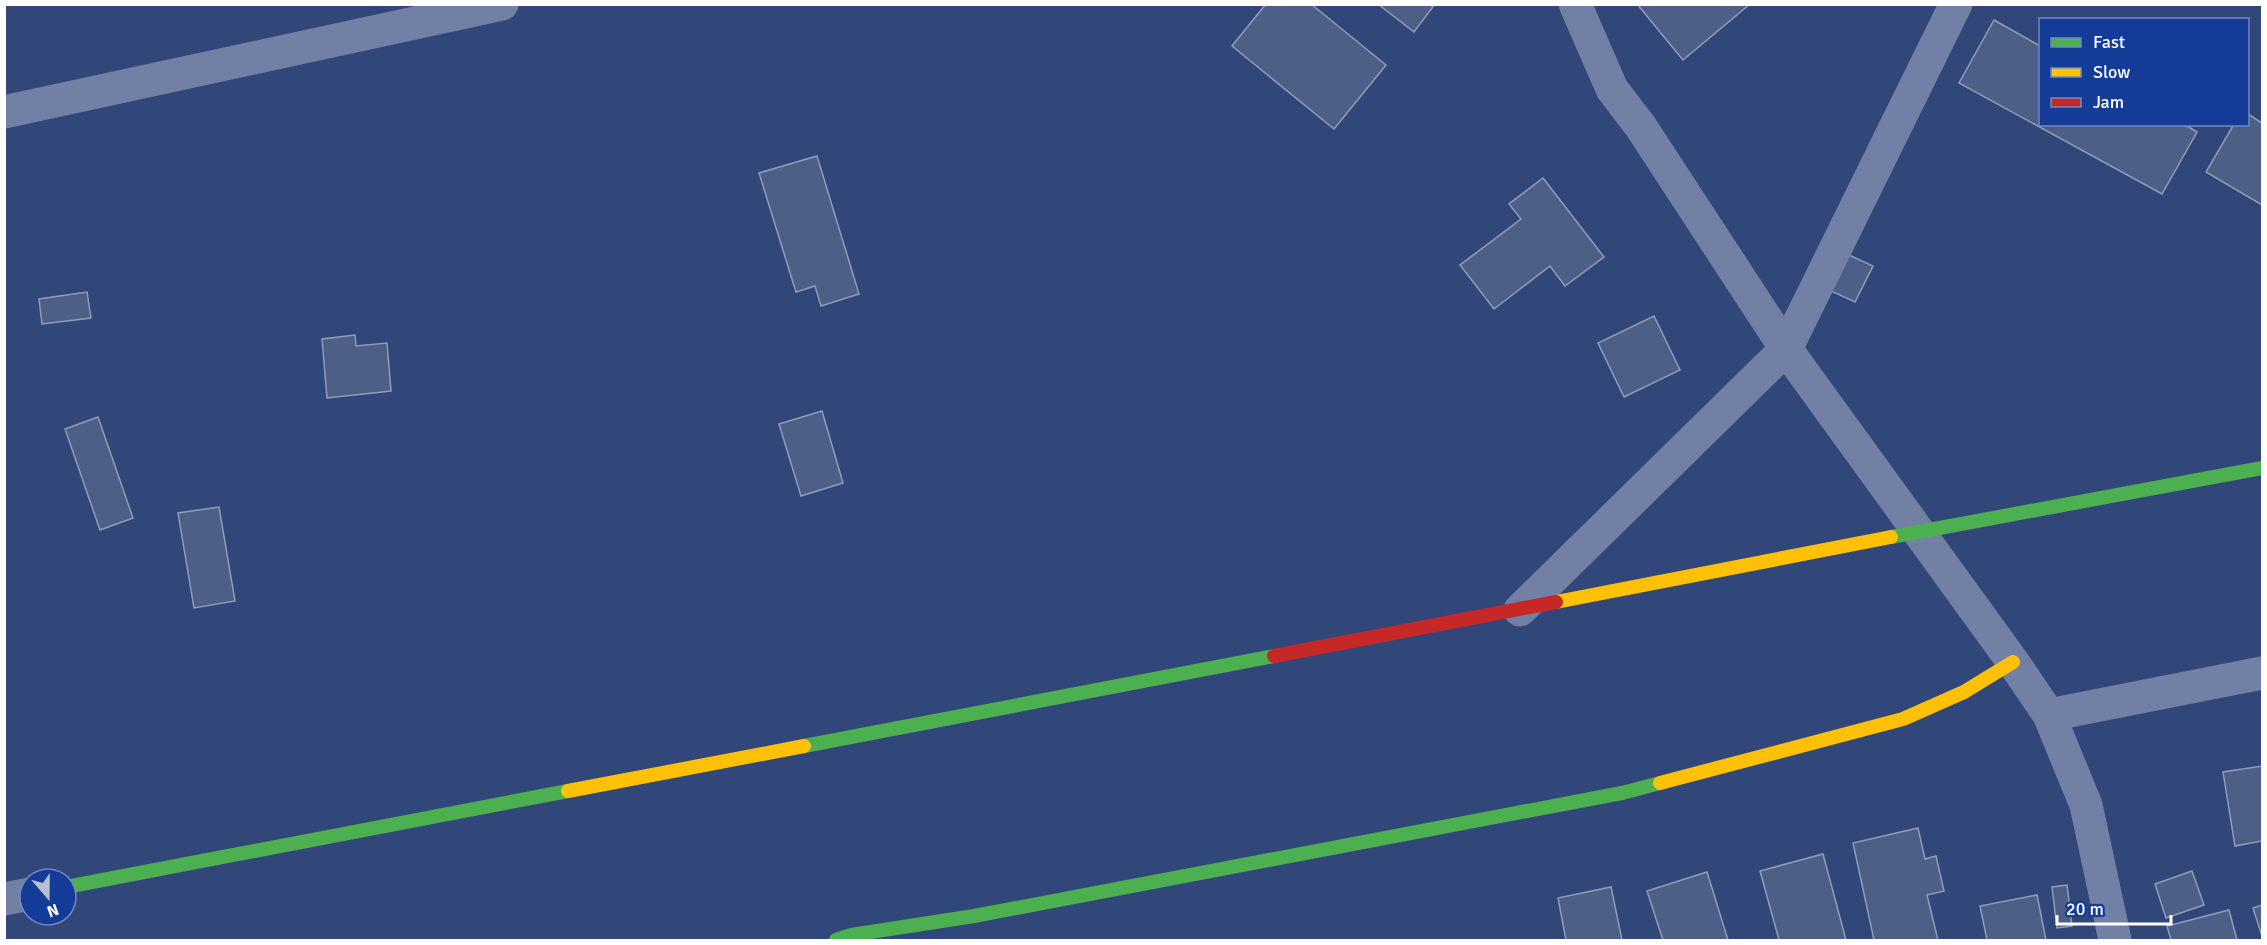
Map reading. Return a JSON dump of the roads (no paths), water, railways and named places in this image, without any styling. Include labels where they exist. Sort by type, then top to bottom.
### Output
[{"type":"street","points":[[4,111],[502,4]]},
{"type":"street","points":[[1575,4],[1612,89],[1641,127],[1786,349],[2049,715],[2086,805],[2115,940]]},
{"type":"street","points":[[1520,610],[1786,349],[1956,4]]},
{"type":"street","points":[[78,885],[2262,468]]},
{"type":"street","points":[[836,940],[851,935],[974,916],[1622,793],[1904,719],[1964,692],[2013,662]]},
{"type":"street","points":[[2049,715],[2262,673]]}]
